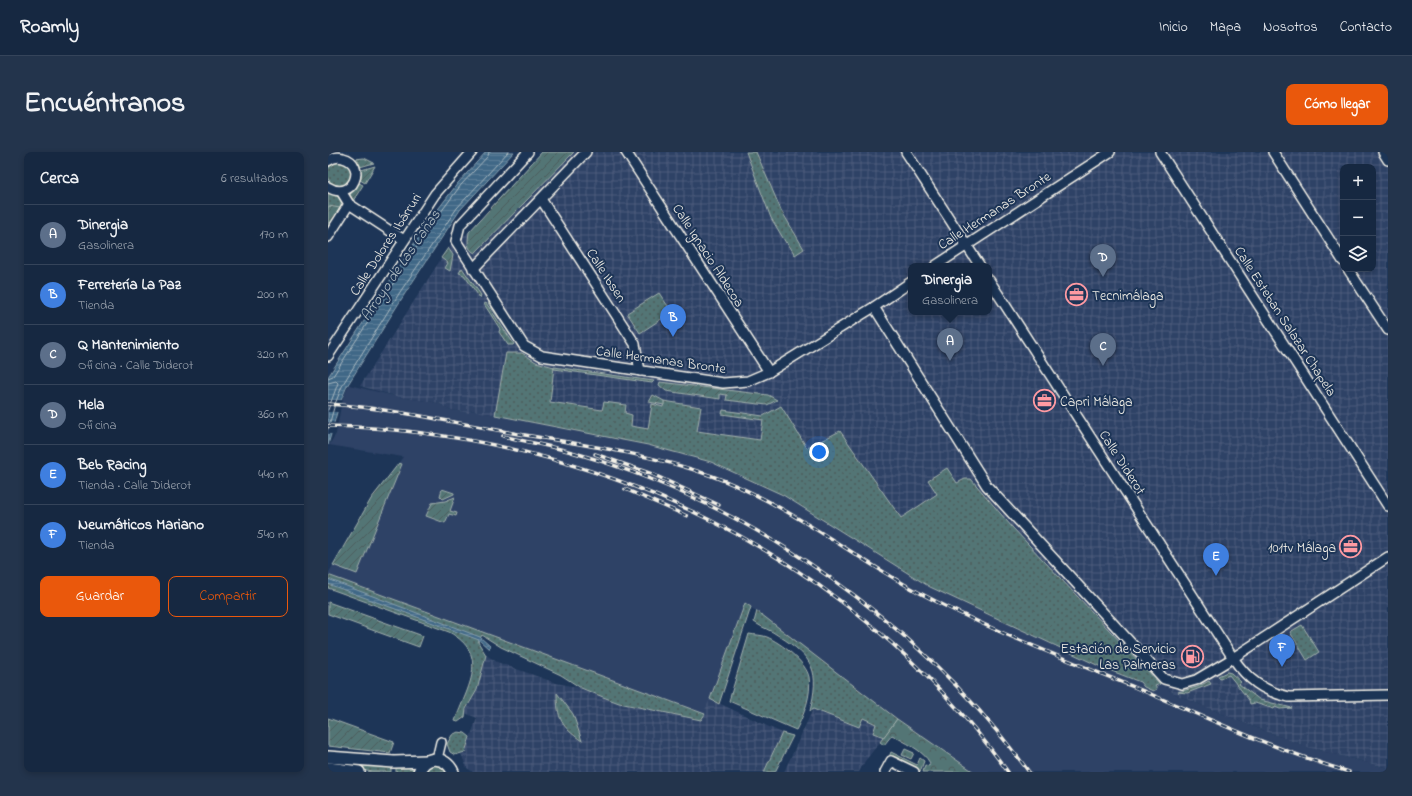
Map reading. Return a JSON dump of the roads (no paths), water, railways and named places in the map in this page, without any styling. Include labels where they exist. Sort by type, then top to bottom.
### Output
[{"type":"main road","points":[[328,757],[394,762],[432,760],[447,762],[453,770]]},
{"type":"main road","points":[[419,772],[432,760]]},
{"type":"main road","points":[[328,768],[359,772]]},
{"type":"street","name":"Calle Dolores Ibárruri","points":[[328,356],[435,194],[472,152]]},
{"type":"street","name":"Calle Hermanas Bronte","points":[[528,152],[460,225],[456,242],[524,346],[532,352],[542,356],[723,383],[748,381],[769,372],[874,307],[908,284]]},
{"type":"street","points":[[473,269],[586,152]]},
{"type":"street","name":"Calle Ignacio Aldecoa","points":[[626,152],[769,372]]},
{"type":"street","points":[[906,152],[978,263]]},
{"type":"street","name":"Calle Hermanas Bronte","points":[[938,263],[1110,152]]},
{"type":"street","name":"Calle Esteban Salazar Chapela","points":[[1160,152],[1388,506]]},
{"type":"street","points":[[1273,152],[1340,256]]},
{"type":"street","points":[[1383,152],[1388,160]]},
{"type":"street","points":[[332,155],[346,158],[350,161],[356,173],[353,184],[341,191]]},
{"type":"street","points":[[328,187],[341,191],[349,204],[404,240]]},
{"type":"street","name":"Calle Ibsen","points":[[541,199],[635,344],[640,371]]},
{"type":"street","points":[[328,237],[349,204]]},
{"type":"street","points":[[1350,272],[1388,330]]},
{"type":"street","name":"Calle Diderot","points":[[992,285],[1233,658],[1250,679],[1260,687],[1282,696],[1289,697],[1388,694]]},
{"type":"street","points":[[874,307],[986,486],[1164,679],[1182,684],[1196,680],[1233,658],[1388,557]]},
{"type":"street","points":[[432,760],[441,742]]},
{"type":"street","points":[[885,772],[891,761],[914,772]]},
{"type":"water","points":[[486,152],[514,152],[460,210],[404,295],[347,386],[339,405],[328,445],[328,377],[426,225],[458,183]]},
{"type":"water","points":[[328,579],[480,637],[490,646],[489,649],[479,640],[328,584]]},
{"type":"railway","points":[[328,404],[397,412],[588,445],[663,461],[712,476],[740,487],[766,500],[918,592],[971,618],[1024,642],[1240,732],[1294,754],[1349,772]]},
{"type":"railway","points":[[328,426],[427,434],[524,452],[619,481],[709,520],[794,568],[873,627],[945,695],[1008,772]]},
{"type":"railway","points":[[503,436],[575,453],[641,475],[706,504],[768,537],[828,576],[884,619],[937,666],[985,717],[1029,772]]},
{"type":"railway","points":[[595,454],[652,474],[719,505]]},
{"type":"railway","points":[[625,489],[687,516]]},
{"type":"place","name":"Mela","points":[[1103,277]]},
{"type":"place","name":"Tecnimálaga","points":[[1076,295]]},
{"type":"place","name":"Ferretería La Paz","points":[[673,337]]},
{"type":"place","name":"Dinergia","points":[[950,361]]},
{"type":"place","name":"Q Mantenimiento","points":[[1103,366]]},
{"type":"place","name":"Capri Málaga","points":[[1045,401]]},
{"type":"place","name":"101tv Málaga","points":[[1351,547]]},
{"type":"place","name":"Beb Racing","points":[[1216,576]]},
{"type":"place","name":"Estación de Servicio Las Palmeras","points":[[1192,656]]},
{"type":"place","name":"Neumáticos Mariano","points":[[1282,667]]},
{"type":"water label","name":"Arroyo de Las Cañas","points":[[400,265]]}]
